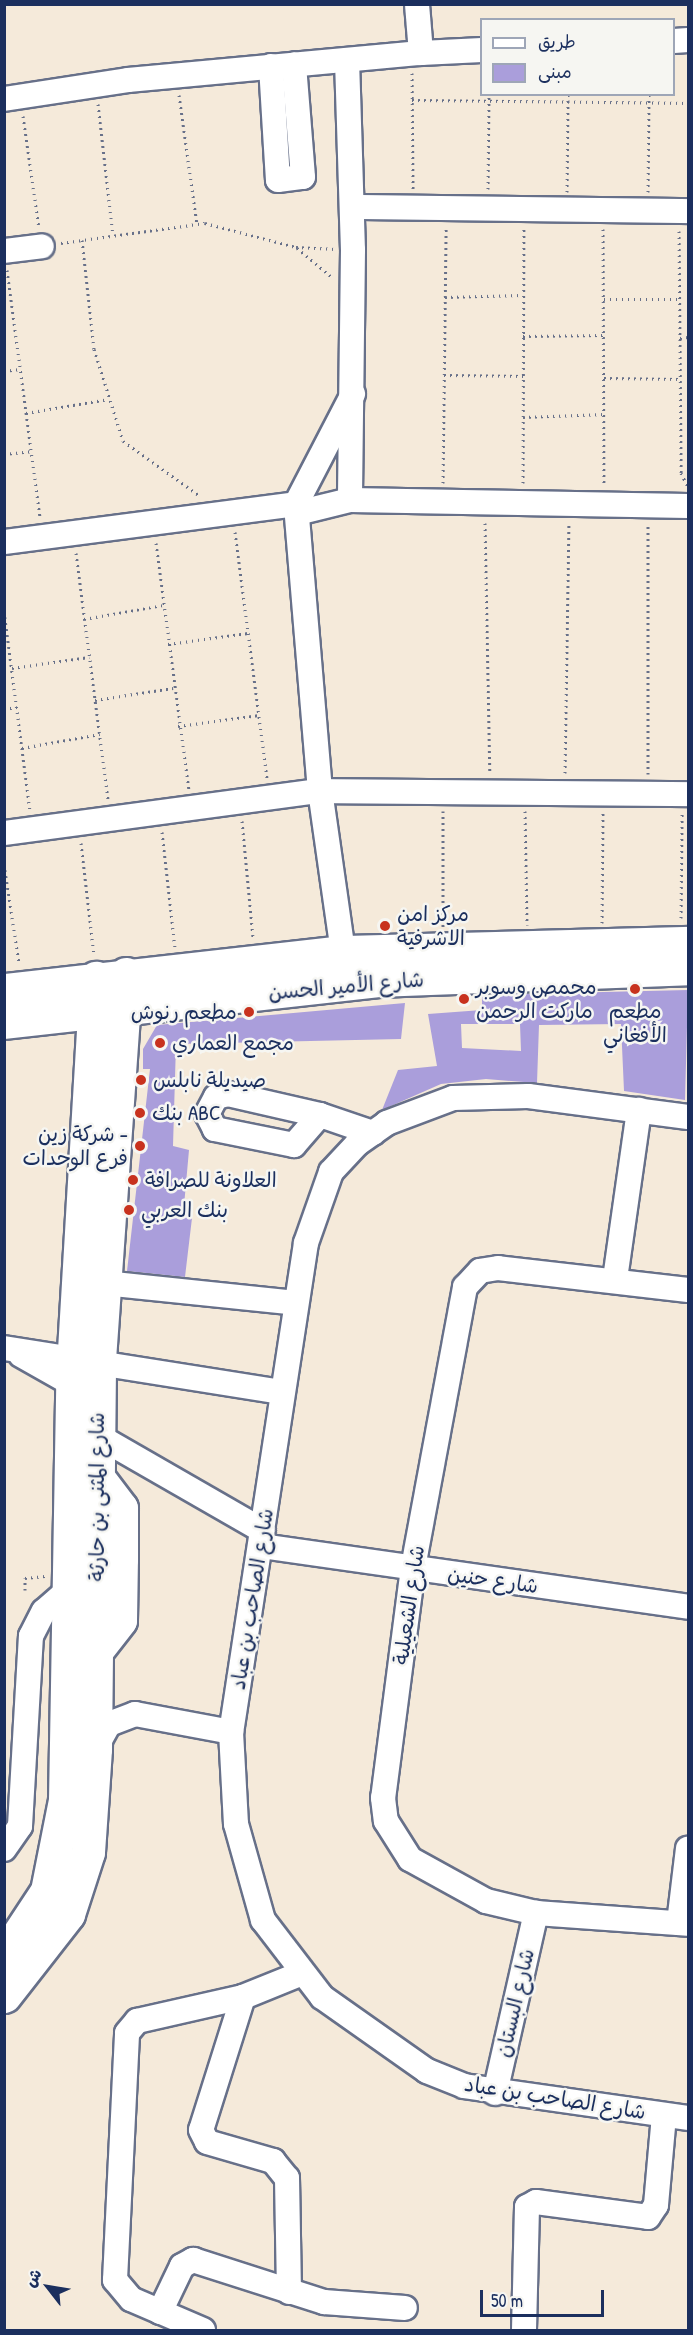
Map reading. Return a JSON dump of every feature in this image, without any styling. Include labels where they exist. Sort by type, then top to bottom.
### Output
[{"type":"highway","name":"شارع الأمير الحسن","points":[[4,1022],[162,1002],[379,965],[443,948],[602,945],[686,951]]},
{"type":"highway","name":"شارع الأمير الحسن","points":[[13,989],[111,976],[343,952],[379,965],[686,951]]},
{"type":"highway","name":"شارع المثنى بن حارثة","points":[[4,1956],[47,1891],[59,1848],[68,1744],[67,1591],[82,1366],[111,1009],[111,976]]},
{"type":"highway","points":[[46,1017],[107,1049],[162,1002]]},
{"type":"highway","name":"شارع المثنى بن حارثة","points":[[4,1996],[44,1949],[81,1882],[95,1749],[98,1477],[98,1436],[82,1366],[104,1283],[107,1049]]},
{"type":"street","points":[[416,53],[417,4]]},
{"type":"street","points":[[12,98],[96,84],[176,75],[416,53],[480,50]]},
{"type":"street","points":[[347,60],[353,207],[353,394],[350,500]]},
{"type":"street","points":[[353,207],[567,212],[684,211]]},
{"type":"street","points":[[5,258],[42,246]]},
{"type":"street","points":[[343,952],[320,791],[296,508],[353,394]]},
{"type":"street","points":[[4,543],[230,513],[296,508],[350,500],[688,506]]},
{"type":"street","points":[[4,833],[320,791],[685,794]]},
{"type":"street","name":"شارع الصاحب بن عباد","points":[[688,1117],[639,1110],[478,1095],[419,1107],[373,1133],[343,1157],[323,1188],[310,1224],[281,1392],[263,1539],[231,1732],[236,1824],[256,1901],[272,1937],[300,1974],[352,2021],[427,2070],[495,2093],[688,2118]]},
{"type":"street","points":[[615,1279],[639,1110]]},
{"type":"street","points":[[320,1115],[373,1133]]},
{"type":"street","name":"شارع الشعيلية","points":[[684,1924],[536,1913],[486,1901],[432,1875],[410,1859],[386,1821],[383,1798],[413,1568],[465,1287],[487,1268],[615,1279],[688,1290]]},
{"type":"street","points":[[104,1283],[296,1303]]},
{"type":"street","points":[[4,1348],[82,1366],[281,1392]]},
{"type":"street","points":[[98,1436],[263,1539]]},
{"type":"street","name":"شارع حنين","points":[[263,1539],[413,1568],[688,1607]]},
{"type":"street","points":[[4,1849],[20,1826],[31,1636],[44,1611],[67,1591]]},
{"type":"street","points":[[95,1749],[109,1724],[135,1714],[231,1732]]},
{"type":"street","points":[[684,1924],[688,1849]]},
{"type":"street","name":"شارع البستان","points":[[495,2093],[536,1913]]},
{"type":"street","points":[[202,2331],[124,2295],[113,2271],[128,2033],[137,2021],[243,1997],[300,1974]]},
{"type":"street","points":[[243,1997],[201,2130],[207,2142],[273,2161],[287,2178],[289,2292]]},
{"type":"street","points":[[524,2331],[527,2207],[536,2202],[648,2217],[656,2205],[664,2116]]},
{"type":"street","points":[[160,2312],[188,2261],[338,2305],[405,2308]]},
{"type":"path","points":[[413,208],[412,100],[416,53]]},
{"type":"path","points":[[176,75],[197,224]]},
{"type":"path","points":[[96,84],[113,235]]},
{"type":"path","points":[[489,96],[489,210]]},
{"type":"path","points":[[567,212],[568,96]]},
{"type":"path","points":[[648,212],[649,96]]},
{"type":"path","points":[[12,98],[42,246],[197,224],[296,247],[353,250]]},
{"type":"path","points":[[412,100],[688,103]]},
{"type":"path","points":[[443,502],[446,209]]},
{"type":"path","points":[[523,504],[524,211]]},
{"type":"path","points":[[684,211],[680,299],[681,473],[688,487]]},
{"type":"path","points":[[603,212],[604,505]]},
{"type":"path","points":[[82,240],[94,350],[123,441],[142,460],[230,513],[269,798]]},
{"type":"path","points":[[296,247],[353,294]]},
{"type":"path","points":[[5,258],[43,537]]},
{"type":"path","points":[[445,297],[524,296]]},
{"type":"path","points":[[604,299],[680,299]]},
{"type":"path","points":[[523,336],[604,335]]},
{"type":"path","points":[[680,338],[688,338]]},
{"type":"path","points":[[4,371],[20,369]]},
{"type":"path","points":[[444,375],[523,376]]},
{"type":"path","points":[[604,378],[681,379]]},
{"type":"path","points":[[26,413],[109,399]]},
{"type":"path","points":[[523,417],[604,414]]},
{"type":"path","points":[[4,454],[31,450]]},
{"type":"path","points":[[485,503],[490,791]]},
{"type":"path","points":[[565,792],[569,505]]},
{"type":"path","points":[[648,506],[648,793]]},
{"type":"path","points":[[154,523],[178,726],[192,808]]},
{"type":"path","points":[[73,534],[111,819]]},
{"type":"path","points":[[84,619],[163,606]]},
{"type":"path","points":[[4,611],[33,829]]},
{"type":"path","points":[[168,644],[248,633]]},
{"type":"path","points":[[12,668],[89,657]]},
{"type":"path","points":[[95,700],[173,688]]},
{"type":"path","points":[[4,709],[17,707]]},
{"type":"path","points":[[178,726],[259,715]]},
{"type":"path","points":[[22,748],[100,734]]},
{"type":"path","points":[[443,791],[443,948]]},
{"type":"path","points":[[525,791],[528,946]]},
{"type":"path","points":[[602,945],[603,793]]},
{"type":"path","points":[[685,794],[686,951]]},
{"type":"path","points":[[240,801],[255,960]]},
{"type":"path","points":[[159,812],[177,969]]},
{"type":"path","points":[[79,823],[111,976]]},
{"type":"path","points":[[4,864],[13,989]]},
{"type":"path","points":[[25,1578],[25,1590]]},
{"type":"building","points":[[688,990],[685,1100],[624,1091],[621,1024],[539,1025],[537,1083],[486,1079],[441,1084],[382,1110],[398,1070],[437,1066],[428,1014],[482,1010],[482,995]],"holes":[[[461,1024],[520,1024],[521,1051],[462,1048]]]},
{"type":"building","points":[[405,1003],[401,1039],[176,1044],[173,1146],[189,1150],[183,1217],[192,1218],[185,1277],[127,1271],[150,1069],[143,1069],[143,1049],[157,1025]]},
{"type":"place","name":"مركز امن الاشرفية","points":[[385,926]]},
{"type":"place","name":"مطعم الأفغاني","points":[[635,989]]},
{"type":"place","name":"محمص وسوبر ماركت الرحمن","points":[[464,999]]},
{"type":"place","name":"مطعم رنوش","points":[[249,1012]]},
{"type":"place","name":"مجمع العماري","points":[[160,1043]]},
{"type":"place","name":"صيديلة نابلس","points":[[141,1080]]},
{"type":"place","name":"بنك ABC","points":[[140,1113]]},
{"type":"place","name":"شركة زين - فرع الوحدات","points":[[140,1146]]},
{"type":"place","name":"العلاونة للصرافة","points":[[133,1180]]},
{"type":"place","name":"بنك العربي","points":[[129,1210]]}]
